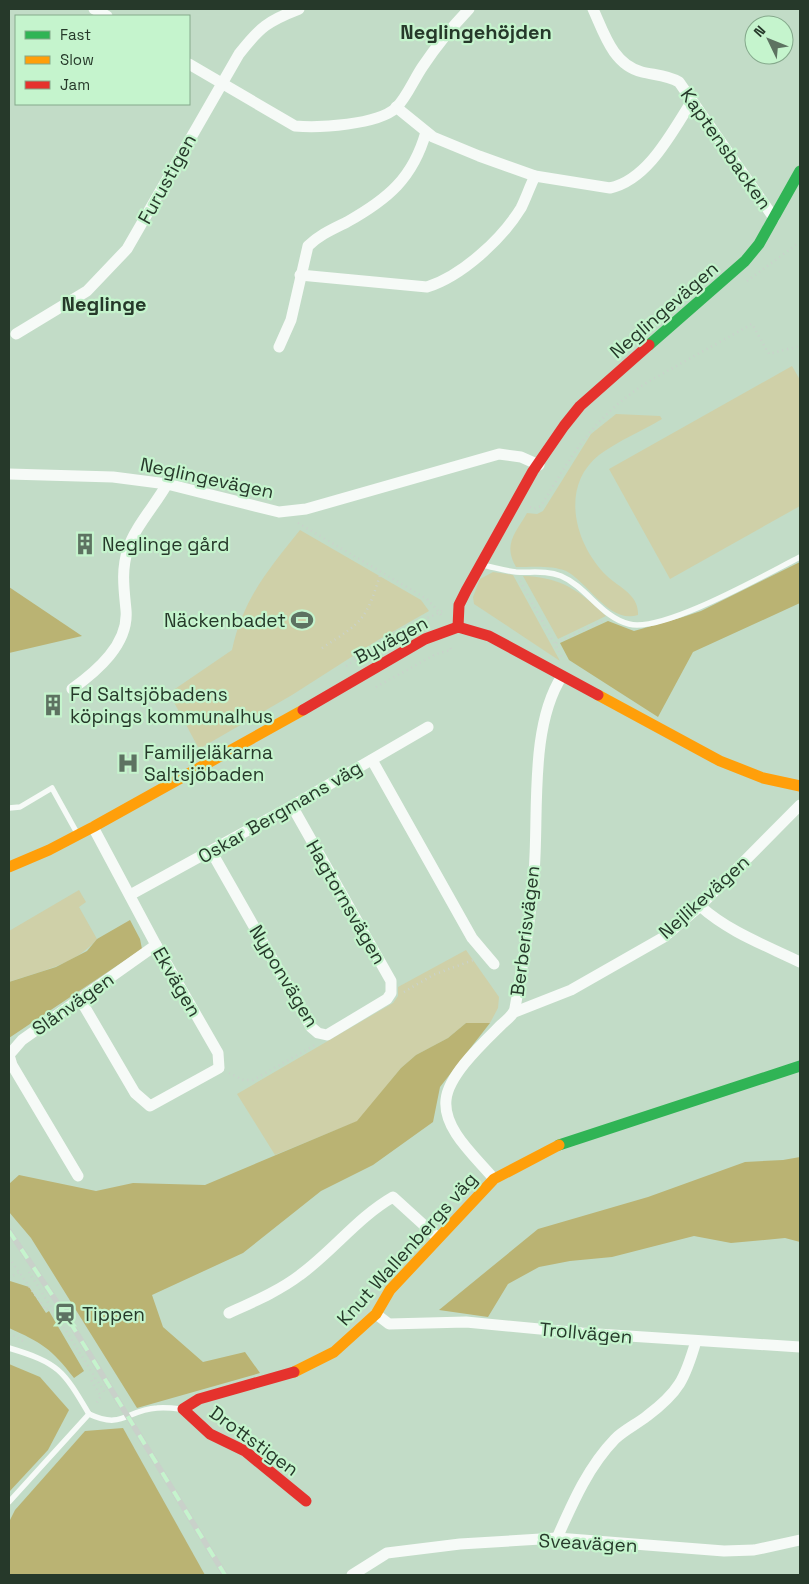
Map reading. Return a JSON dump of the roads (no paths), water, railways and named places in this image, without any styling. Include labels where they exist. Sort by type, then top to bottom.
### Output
[{"type":"street","name":"Furustigen","points":[[16,334],[87,290],[127,249],[221,82],[258,30],[270,21],[299,9]]},
{"type":"street","points":[[190,65],[295,126],[309,127],[343,124],[382,116],[396,108],[441,40],[469,9]]},
{"type":"street","name":"Kaptensbacken","points":[[593,9],[615,55],[628,68],[680,82],[774,218]]},
{"type":"street","points":[[396,108],[426,132],[480,156],[535,176],[610,188],[622,186],[636,175],[654,156],[692,101]]},
{"type":"street","points":[[279,348],[291,320],[308,246],[315,239],[380,202],[406,177],[420,153],[426,132]]},
{"type":"street","name":"Neglingevägen","points":[[458,627],[459,606],[562,427],[580,406],[729,277],[759,244],[800,172]]},
{"type":"street","points":[[300,275],[427,287],[442,282],[463,270],[509,224],[521,207],[535,176]]},
{"type":"street","name":"Neglingevägen","points":[[9,474],[113,477],[168,484],[279,512],[306,509],[499,454],[521,457],[539,465]]},
{"type":"street","points":[[72,689],[112,653],[121,638],[126,620],[122,572],[128,548],[168,484]]},
{"type":"street","name":"Byvägen","points":[[9,867],[78,835],[261,735],[403,650],[458,627],[471,628],[489,636],[720,760],[763,778],[800,786]]},
{"type":"street","name":"Berberisvägen","points":[[494,1179],[450,1123],[446,1102],[447,1090],[456,1076],[515,1012],[525,952],[534,874],[539,748],[555,686],[562,676]]},
{"type":"street","name":"Oskar Bergmans väg","points":[[130,895],[292,806],[428,726]]},
{"type":"street","points":[[372,760],[472,938],[490,959]]},
{"type":"street","name":"Nejlikevägen","points":[[515,1012],[571,990],[664,937],[700,906],[800,805]]},
{"type":"street","name":"Hagtornsvägen","points":[[292,806],[391,981],[389,996]]},
{"type":"street","name":"Ekvägen","points":[[80,998],[135,1093],[150,1106],[219,1068],[218,1053],[156,946],[93,827]]},
{"type":"street","name":"Nyponvägen","points":[[211,851],[311,1027],[318,1033],[327,1035],[389,996]]},
{"type":"street","points":[[700,906],[715,919],[736,932],[800,962]]},
{"type":"street","name":"Slånvägen","points":[[78,1176],[12,1065],[9,1055],[22,1040],[156,946]]},
{"type":"street","name":"Knut Wallenbergs väg","points":[[183,1409],[199,1399],[298,1371],[334,1352],[376,1314],[390,1290],[494,1179],[556,1146],[587,1134],[800,1066]]},
{"type":"street","points":[[229,1314],[266,1296],[299,1276],[374,1207],[393,1197],[438,1238]]},
{"type":"street","name":"Trollvägen","points":[[376,1314],[389,1324],[466,1322],[696,1341],[800,1347]]},
{"type":"street","points":[[558,1538],[585,1479],[599,1457],[617,1437],[669,1398],[686,1374],[696,1341]]},
{"type":"street","name":"Drottstigen","points":[[183,1409],[210,1434],[244,1451],[306,1501]]},
{"type":"street","name":"Sveavägen","points":[[352,1575],[387,1553],[460,1544],[558,1538],[724,1551],[754,1550],[800,1540]]},
{"type":"lane","points":[[482,565],[516,572],[527,571],[559,576],[580,588],[612,616],[639,626],[662,621],[723,597],[800,557]]},
{"type":"lane","points":[[9,808],[20,807],[52,788],[78,835]]},
{"type":"lane","points":[[9,1348],[53,1364],[69,1380],[89,1414],[104,1421],[116,1422],[156,1408],[183,1409]]},
{"type":"lane","points":[[9,1502],[89,1414]]},
{"type":"railway","points":[[9,1231],[65,1314],[225,1575]]},
{"type":"place","name":"Neglinge gård","points":[[85,544]]},
{"type":"place","name":"Näckenbadet","points":[[302,620]]},
{"type":"place","name":"Fd Saltsjöbadens köpings kommunalhus","points":[[53,705]]},
{"type":"place","name":"Familjeläkarna Saltsjöbaden","points":[[128,763]]},
{"type":"place","name":"Tippen","points":[[65,1314]]},
{"type":"district","name":"Neglingehöjden","points":[[476,32]]},
{"type":"district","name":"Neglinge","points":[[104,304]]}]
